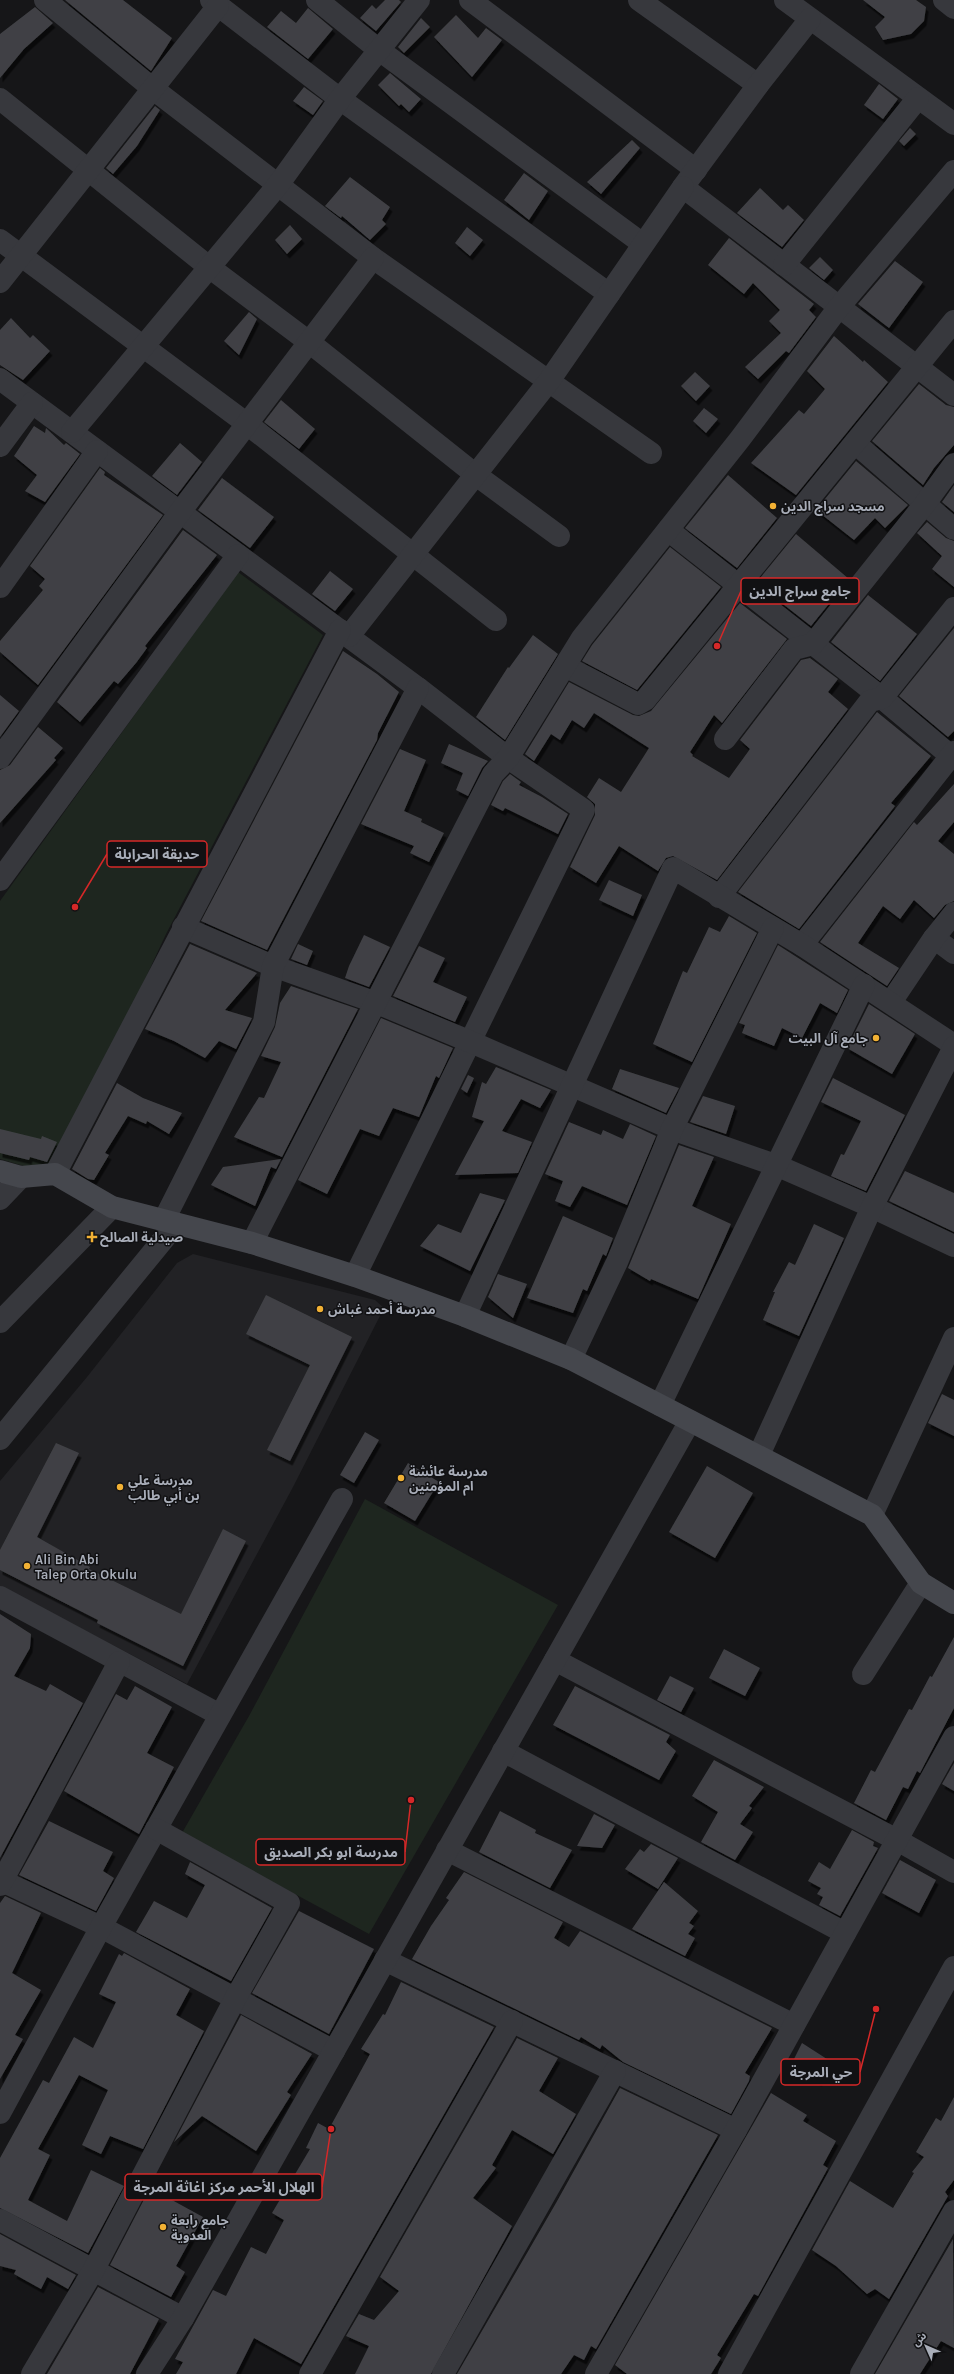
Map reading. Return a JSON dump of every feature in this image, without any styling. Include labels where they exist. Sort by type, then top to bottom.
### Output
[{"type":"street","points":[[45,0],[152,88],[373,258],[651,452]]},
{"type":"street","points":[[317,0],[379,50],[643,244]]},
{"type":"street","points":[[72,432],[278,185],[340,99],[419,0]]},
{"type":"street","points":[[470,0],[696,170]]},
{"type":"street","points":[[639,0],[758,85]]},
{"type":"street","points":[[784,0],[954,124]]},
{"type":"street","points":[[944,0],[954,8]]},
{"type":"street","points":[[0,282],[89,170],[215,3],[340,99],[609,294]]},
{"type":"street","points":[[55,1174],[183,927],[344,633],[412,555],[549,381],[683,187],[758,85],[810,19]]},
{"type":"street","points":[[784,265],[918,98]]},
{"type":"street","points":[[0,99],[209,267],[309,342],[476,475],[559,536]]},
{"type":"street","points":[[252,1243],[377,1003],[493,774],[508,758],[582,638],[668,530],[839,307],[954,171]]},
{"type":"street","points":[[683,187],[954,395]]},
{"type":"street","points":[[0,240],[20,257],[142,348],[246,423],[496,620]]},
{"type":"street","points":[[0,758],[246,423],[373,258]]},
{"type":"street","points":[[565,666],[638,704],[645,700],[954,321]]},
{"type":"street","points":[[0,379],[418,688],[508,758],[584,810],[355,1276]]},
{"type":"street","points":[[0,446],[32,403]]},
{"type":"street","points":[[855,443],[924,505],[954,529]]},
{"type":"street","points":[[0,588],[97,451]]},
{"type":"street","points":[[725,739],[794,649],[813,644],[924,505],[954,464]]},
{"type":"street","points":[[668,530],[953,754],[802,945]]},
{"type":"street","points":[[0,880],[238,555]]},
{"type":"street","points":[[719,897],[870,701],[882,698],[954,608]]},
{"type":"street","points":[[0,1439],[170,1222],[264,1022],[273,966],[418,688]]},
{"type":"street","points":[[465,1316],[673,868],[719,897],[802,945],[891,1002],[954,1046],[872,1207],[759,1455]]},
{"type":"street","points":[[891,1002],[934,938],[954,913]]},
{"type":"street","points":[[183,927],[273,966],[377,1003],[672,1129],[778,1166],[872,1207],[954,1246]]},
{"type":"street","points":[[571,1359],[617,1262],[672,1129],[773,928]]},
{"type":"street","points":[[934,938],[954,953]]},
{"type":"street","points":[[660,1405],[778,1166],[864,985]]},
{"type":"street","points":[[0,1171],[21,1177],[55,1174],[112,1207],[252,1243],[355,1276],[465,1316],[571,1359],[759,1455],[872,1515],[922,1583],[954,1603]]},
{"type":"street","points":[[0,1198],[21,1177]]},
{"type":"street","points":[[0,1322],[112,1207]]},
{"type":"street","points":[[872,1515],[954,1338]]},
{"type":"street","points":[[147,2374],[183,2318],[690,1421]]},
{"type":"street","points":[[0,2113],[101,1927],[342,1499]]},
{"type":"street","points":[[863,1674],[922,1583]]},
{"type":"street","points":[[1,1600],[220,1715]]},
{"type":"street","points":[[555,1660],[897,1840],[954,1872]]},
{"type":"street","points":[[118,1662],[1,1882],[101,1927],[334,2051]]},
{"type":"street","points":[[596,2374],[736,2130],[954,1736]]},
{"type":"street","points":[[503,1751],[845,1933]]},
{"type":"street","points":[[32,2374],[93,2271],[234,1999],[290,1903],[156,1829]]},
{"type":"street","points":[[447,1850],[794,2025]]},
{"type":"street","points":[[385,1960],[736,2130]]},
{"type":"street","points":[[729,2374],[954,1967]]},
{"type":"street","points":[[310,2374],[512,2021]]},
{"type":"street","points":[[443,2374],[615,2071]]},
{"type":"street","points":[[861,2374],[954,2211]]},
{"type":"street","points":[[0,2220],[183,2318]]},
{"type":"shaded area","points":[[238,572],[323,635],[166,934],[54,1175],[0,1159],[0,901]]},
{"type":"shaded area","points":[[193,1254],[375,1300],[384,1308],[293,1487],[187,1684],[0,1586],[0,1481],[87,1377],[177,1263]]},
{"type":"shaded area","points":[[365,1499],[558,1605],[369,1934],[182,1833],[249,1716]]},
{"type":"building","points":[[65,0],[123,0],[172,38],[151,71]]},
{"type":"building","points":[[385,0],[399,0],[401,2],[376,31],[360,18],[372,5],[376,9]]},
{"type":"building","points":[[863,0],[916,0],[926,7],[924,21],[911,34],[883,40],[875,27],[885,17]]},
{"type":"building","points":[[35,7],[53,23],[24,49],[0,78],[0,34]]},
{"type":"building","points":[[308,8],[333,29],[308,59],[267,27],[281,11],[296,23]]},
{"type":"building","points":[[456,15],[478,38],[486,28],[502,40],[472,77],[434,37]]},
{"type":"building","points":[[421,18],[430,27],[404,53],[398,47]]},
{"type":"building","points":[[390,73],[421,99],[409,112],[401,104],[399,106],[378,85]]},
{"type":"building","points":[[879,84],[898,99],[883,119],[864,105]]},
{"type":"building","points":[[304,87],[323,101],[313,115],[293,101]]},
{"type":"building","points":[[155,106],[160,110],[137,146],[113,174],[106,168]]},
{"type":"building","points":[[910,128],[916,134],[904,146],[899,141]]},
{"type":"building","points":[[632,140],[640,148],[601,194],[587,182]]},
{"type":"building","points":[[524,173],[548,191],[529,220],[504,200]]},
{"type":"building","points":[[350,177],[390,207],[382,220],[386,224],[370,240],[342,216],[341,218],[325,206]]},
{"type":"building","points":[[760,188],[783,210],[788,205],[804,220],[782,247],[737,213]]},
{"type":"building","points":[[290,225],[302,239],[287,254],[275,240]]},
{"type":"building","points":[[467,227],[483,240],[470,256],[455,243]]},
{"type":"building","points":[[729,238],[814,304],[809,310],[816,317],[789,353],[786,351],[758,379],[745,367],[781,333],[769,321],[780,310],[753,283],[744,294],[708,265]]},
{"type":"building","points":[[820,257],[833,270],[824,280],[809,268]]},
{"type":"building","points":[[895,261],[923,282],[889,328],[858,304]]},
{"type":"building","points":[[249,312],[257,319],[239,355],[224,341]]},
{"type":"building","points":[[11,318],[30,338],[33,335],[50,351],[23,380],[0,365],[0,330]]},
{"type":"building","points":[[834,336],[888,382],[796,495],[751,463],[799,410],[804,414],[825,389],[807,371]]},
{"type":"building","points":[[695,372],[710,386],[696,401],[681,386]]},
{"type":"building","points":[[919,384],[946,405],[954,407],[954,445],[934,468],[923,485],[872,441]]},
{"type":"building","points":[[281,400],[315,429],[299,449],[264,422]]},
{"type":"building","points":[[704,408],[718,419],[706,433],[693,421]]},
{"type":"building","points":[[34,426],[45,433],[46,428],[64,445],[66,443],[80,454],[45,502],[25,491],[37,475],[14,456]]},
{"type":"building","points":[[180,443],[202,462],[177,495],[152,476]]},
{"type":"building","points":[[856,461],[908,505],[885,528],[875,518],[854,540],[816,510]]},
{"type":"building","points":[[100,468],[105,472],[104,475],[163,515],[38,685],[0,652],[0,641],[43,590],[39,586],[45,579],[30,566]]},
{"type":"building","points":[[728,475],[777,518],[737,568],[685,528]]},
{"type":"building","points":[[222,478],[274,517],[250,548],[198,510]]},
{"type":"building","points":[[954,485],[954,512],[942,502]]},
{"type":"building","points":[[927,522],[946,538],[954,541],[954,587],[932,569],[942,556],[917,533]]},
{"type":"building","points":[[183,530],[217,555],[145,646],[147,648],[136,663],[118,684],[114,681],[80,722],[57,702]]},
{"type":"building","points":[[796,534],[849,579],[811,626],[756,583]]},
{"type":"building","points":[[670,547],[721,587],[637,690],[582,661],[592,645]]},
{"type":"building","points":[[330,571],[353,589],[335,611],[312,594]]},
{"type":"building","points":[[868,595],[917,634],[880,681],[831,642]]},
{"type":"building","points":[[740,603],[787,639],[722,723],[714,715],[690,752],[693,755],[692,756],[729,778],[750,749],[740,740],[801,660],[810,658],[838,679],[828,692],[848,709],[717,880],[673,856],[666,858],[658,871],[619,846],[596,883],[570,867],[595,815],[595,804],[587,797],[599,778],[621,792],[649,748],[594,713],[584,728],[572,720],[560,740],[551,734],[534,761],[525,754],[569,682],[633,715],[639,716],[651,711]]},
{"type":"building","points":[[954,628],[954,731],[948,737],[899,696]]},
{"type":"building","points":[[533,635],[558,654],[505,740],[476,717],[508,667],[509,668]]},
{"type":"building","points":[[343,651],[377,674],[399,692],[378,733],[377,740],[267,950],[201,921]]},
{"type":"building","points":[[0,695],[19,711],[0,737]]},
{"type":"building","points":[[877,712],[931,756],[891,803],[895,806],[799,929],[738,892]]},
{"type":"building","points":[[38,727],[63,748],[54,758],[56,760],[0,823],[0,770],[10,765]]},
{"type":"building","points":[[449,744],[488,761],[482,768],[468,796],[456,790],[463,773],[441,763]]},
{"type":"building","points":[[400,749],[426,760],[404,811],[422,819],[421,822],[444,833],[429,862],[410,853],[414,846],[361,824]]},
{"type":"building","points":[[510,774],[521,782],[519,785],[542,797],[568,814],[558,834],[505,808],[503,811],[491,805],[503,781]]},
{"type":"building","points":[[954,784],[954,822],[938,841],[954,854],[954,901],[945,905],[934,918],[914,900],[900,919],[883,906],[858,943],[899,968],[887,986],[820,942],[914,822],[917,825]]},
{"type":"building","points":[[609,880],[642,895],[633,916],[599,900]]},
{"type":"building","points":[[729,916],[757,933],[692,1062],[653,1044],[683,971],[687,973],[709,927],[720,932]]},
{"type":"building","points":[[364,935],[390,947],[369,987],[345,978]]},
{"type":"building","points":[[190,944],[257,973],[225,1010],[252,1018],[236,1049],[219,1041],[205,1058],[174,1041],[145,1029]]},
{"type":"building","points":[[298,944],[313,951],[307,965],[291,959]]},
{"type":"building","points":[[778,945],[848,990],[837,1013],[820,1003],[802,1038],[782,1028],[774,1046],[742,1033],[745,1025],[739,1023]]},
{"type":"building","points":[[419,946],[445,958],[433,982],[467,997],[455,1022],[393,996]]},
{"type":"building","points":[[291,986],[358,1009],[282,1157],[234,1137],[259,1097],[264,1098],[281,1062],[261,1056],[275,1027],[280,1003]]},
{"type":"building","points":[[869,1004],[915,1034],[892,1074],[847,1048]]},
{"type":"building","points":[[381,1018],[453,1048],[439,1078],[436,1076],[419,1117],[393,1108],[379,1136],[360,1129],[327,1194],[298,1180]]},
{"type":"building","points":[[496,1067],[551,1090],[540,1108],[521,1099],[502,1131],[532,1142],[518,1173],[455,1175],[484,1121],[472,1117],[482,1082],[486,1084]]},
{"type":"building","points":[[620,1069],[679,1088],[666,1113],[612,1089]]},
{"type":"building","points":[[468,1075],[474,1078],[467,1093],[461,1089]]},
{"type":"building","points":[[833,1078],[905,1115],[866,1191],[831,1176],[841,1154],[844,1155],[861,1121],[821,1102]]},
{"type":"building","points":[[117,1083],[143,1098],[182,1113],[169,1134],[147,1121],[146,1124],[128,1116],[105,1153],[109,1155],[94,1180],[88,1179],[72,1169]]},
{"type":"building","points":[[703,1096],[735,1106],[726,1134],[690,1122]]},
{"type":"building","points":[[569,1122],[601,1135],[603,1130],[623,1139],[630,1124],[656,1136],[627,1205],[582,1186],[570,1207],[555,1201],[563,1181],[545,1174]]},
{"type":"building","points":[[0,1129],[41,1139],[42,1136],[57,1142],[47,1162],[30,1157],[29,1160],[0,1153]]},
{"type":"building","points":[[679,1145],[714,1157],[692,1206],[731,1224],[698,1299],[651,1279],[650,1281],[628,1268]]},
{"type":"building","points":[[281,1159],[276,1169],[271,1167],[255,1206],[211,1185],[223,1167]]},
{"type":"building","points":[[905,1171],[954,1193],[954,1232],[889,1201]]},
{"type":"building","points":[[480,1193],[505,1200],[470,1271],[420,1246],[438,1224],[461,1233]]},
{"type":"building","points":[[563,1216],[613,1238],[606,1256],[603,1254],[587,1291],[583,1289],[573,1313],[527,1298]]},
{"type":"building","points":[[814,1224],[844,1238],[799,1336],[763,1320],[775,1292],[773,1292],[789,1262],[795,1265]]},
{"type":"building","points":[[498,1274],[527,1284],[513,1318],[488,1297]]},
{"type":"building","points":[[266,1295],[352,1337],[290,1461],[267,1450],[310,1365],[246,1334]]},
{"type":"building","points":[[942,1394],[954,1400],[954,1436],[928,1423]]},
{"type":"building","points":[[365,1432],[379,1440],[354,1483],[340,1475]]},
{"type":"building","points":[[56,1443],[79,1453],[37,1537],[90,1567],[89,1569],[181,1614],[223,1529],[246,1541],[183,1666],[97,1623],[98,1620],[0,1570],[0,1550]]},
{"type":"building","points":[[408,1463],[439,1482],[415,1521],[384,1503]]},
{"type":"building","points":[[707,1466],[753,1493],[715,1558],[669,1532]]},
{"type":"building","points":[[0,1614],[31,1634],[30,1648],[14,1676],[46,1691],[50,1684],[83,1703],[0,1858]]},
{"type":"building","points":[[954,1637],[954,1708],[920,1773],[917,1771],[908,1789],[903,1787],[886,1820],[854,1803],[871,1770],[875,1772],[909,1709],[912,1710],[930,1676],[932,1677]]},
{"type":"building","points":[[724,1649],[760,1668],[745,1696],[709,1678]]},
{"type":"building","points":[[670,1676],[694,1688],[681,1712],[657,1700]]},
{"type":"building","points":[[135,1686],[172,1707],[147,1753],[174,1767],[139,1834],[64,1791],[116,1694],[127,1700]]},
{"type":"building","points":[[575,1686],[670,1735],[666,1742],[676,1751],[659,1780],[553,1725]]},
{"type":"building","points":[[714,1760],[764,1787],[749,1806],[752,1808],[740,1824],[753,1832],[735,1860],[701,1842],[718,1812],[692,1796]]},
{"type":"building","points":[[954,1763],[954,1791],[942,1784]]},
{"type":"building","points":[[500,1811],[536,1830],[535,1833],[572,1850],[550,1888],[479,1852]]},
{"type":"building","points":[[594,1814],[615,1825],[602,1848],[577,1846]]},
{"type":"building","points":[[49,1821],[113,1852],[103,1871],[114,1878],[96,1911],[19,1875]]},
{"type":"building","points":[[852,1830],[874,1842],[873,1846],[878,1848],[840,1916],[819,1905],[823,1897],[817,1894],[821,1888],[808,1881],[819,1862],[830,1869]]},
{"type":"building","points":[[651,1844],[678,1858],[658,1889],[625,1869],[640,1849],[644,1852]]},
{"type":"building","points":[[900,1860],[936,1880],[919,1913],[882,1893]]},
{"type":"building","points":[[190,1862],[272,1908],[231,1981],[136,1932],[154,1901],[187,1918],[205,1885],[185,1874]]},
{"type":"building","points":[[464,1872],[563,1922],[554,1938],[569,1947],[580,1931],[772,2028],[745,2073],[750,2076],[749,2081],[731,2114],[623,2062],[602,2045],[600,2049],[581,2037],[579,2040],[412,1959],[431,1926],[449,1900],[446,1898]]},
{"type":"building","points":[[664,1882],[698,1911],[689,1923],[694,1926],[688,1934],[695,1938],[685,1956],[632,1929]]},
{"type":"building","points":[[5,1896],[41,1913],[12,1973],[41,1990],[15,2035],[23,2039],[0,2079],[0,1903]]},
{"type":"building","points":[[299,1911],[374,1949],[329,2034],[252,1993]]},
{"type":"building","points":[[124,1953],[190,1989],[176,2015],[204,2031],[143,2149],[110,2136],[101,2154],[82,2145],[108,2090],[79,2075],[38,2149],[50,2155],[28,2200],[67,2221],[91,2170],[124,2186],[88,2253],[0,2208],[0,2158],[43,2080],[49,2083],[74,2037],[93,2048],[116,2002],[99,1994],[119,1954],[122,1956]]},
{"type":"building","points":[[401,1982],[494,2027],[301,2364],[254,2338],[236,2374],[176,2374],[183,2362],[175,2359],[213,2290],[226,2296],[251,2247],[266,2254],[284,2220],[272,2213],[310,2149],[306,2148],[318,2123],[329,2129],[370,2054],[361,2049],[383,2014],[385,2015]]},
{"type":"building","points":[[241,2015],[312,2054],[287,2092],[291,2095],[256,2151],[202,2116],[174,2142]]},
{"type":"building","points":[[517,2038],[558,2058],[539,2091],[576,2114],[553,2154],[512,2130],[492,2165],[496,2168],[473,2198],[512,2226],[431,2374],[355,2374],[369,2346],[346,2336],[359,2314],[374,2320],[399,2291],[380,2277]]},
{"type":"building","points":[[802,2043],[830,2061],[819,2082],[792,2063]]},
{"type":"building","points":[[620,2088],[718,2135],[596,2349],[591,2346],[584,2360],[574,2355],[561,2374],[457,2374],[556,2203]]},
{"type":"building","points":[[771,2093],[807,2115],[803,2121],[836,2141],[823,2165],[828,2168],[758,2296],[754,2294],[717,2355],[721,2358],[711,2374],[627,2374],[615,2365]]},
{"type":"building","points":[[954,2097],[954,2180],[945,2192],[948,2196],[889,2299],[875,2289],[867,2294],[836,2266],[812,2250],[850,2181],[893,2208],[914,2173],[912,2172],[924,2157],[916,2152],[936,2118],[941,2121]]},
{"type":"building","points":[[150,2188],[203,2217],[176,2266],[185,2272],[171,2297],[110,2265]]},
{"type":"building","points":[[0,2234],[76,2275],[68,2289],[47,2277],[41,2289],[14,2274],[16,2270],[0,2266]]},
{"type":"building","points":[[953,2239],[954,2348],[941,2341],[920,2374],[875,2374]]},
{"type":"building","points":[[98,2287],[159,2319],[130,2374],[47,2374]]},
{"type":"place","name":"مسجد سراج الدين","points":[[773,506]]},
{"type":"place","name":"جامع سراج الدين","points":[[717,646]]},
{"type":"place","name":"حديقة الحرابلة","points":[[75,907]]},
{"type":"place","name":"جامع آل البيت","points":[[876,1038]]},
{"type":"place","name":"صيدلية الصالح","points":[[92,1237]]},
{"type":"place","name":"مدرسة أحمد غباش","points":[[320,1309]]},
{"type":"place","name":"مدرسة عائشة ام المؤمنين","points":[[401,1478]]},
{"type":"place","name":"مدرسة علي بن أبي طالب","points":[[120,1487]]},
{"type":"place","name":"Ali Bin Abi Talep Orta Okulu","points":[[27,1566]]},
{"type":"place","name":"مدرسة ابو بكر الصديق","points":[[411,1800]]},
{"type":"place","name":"حي المرجة","points":[[876,2009]]},
{"type":"place","name":"الهلال الأحمر مركز اغاثة المرجة","points":[[331,2129]]},
{"type":"place","name":"جامع رابعة العدوية","points":[[163,2227]]}]
